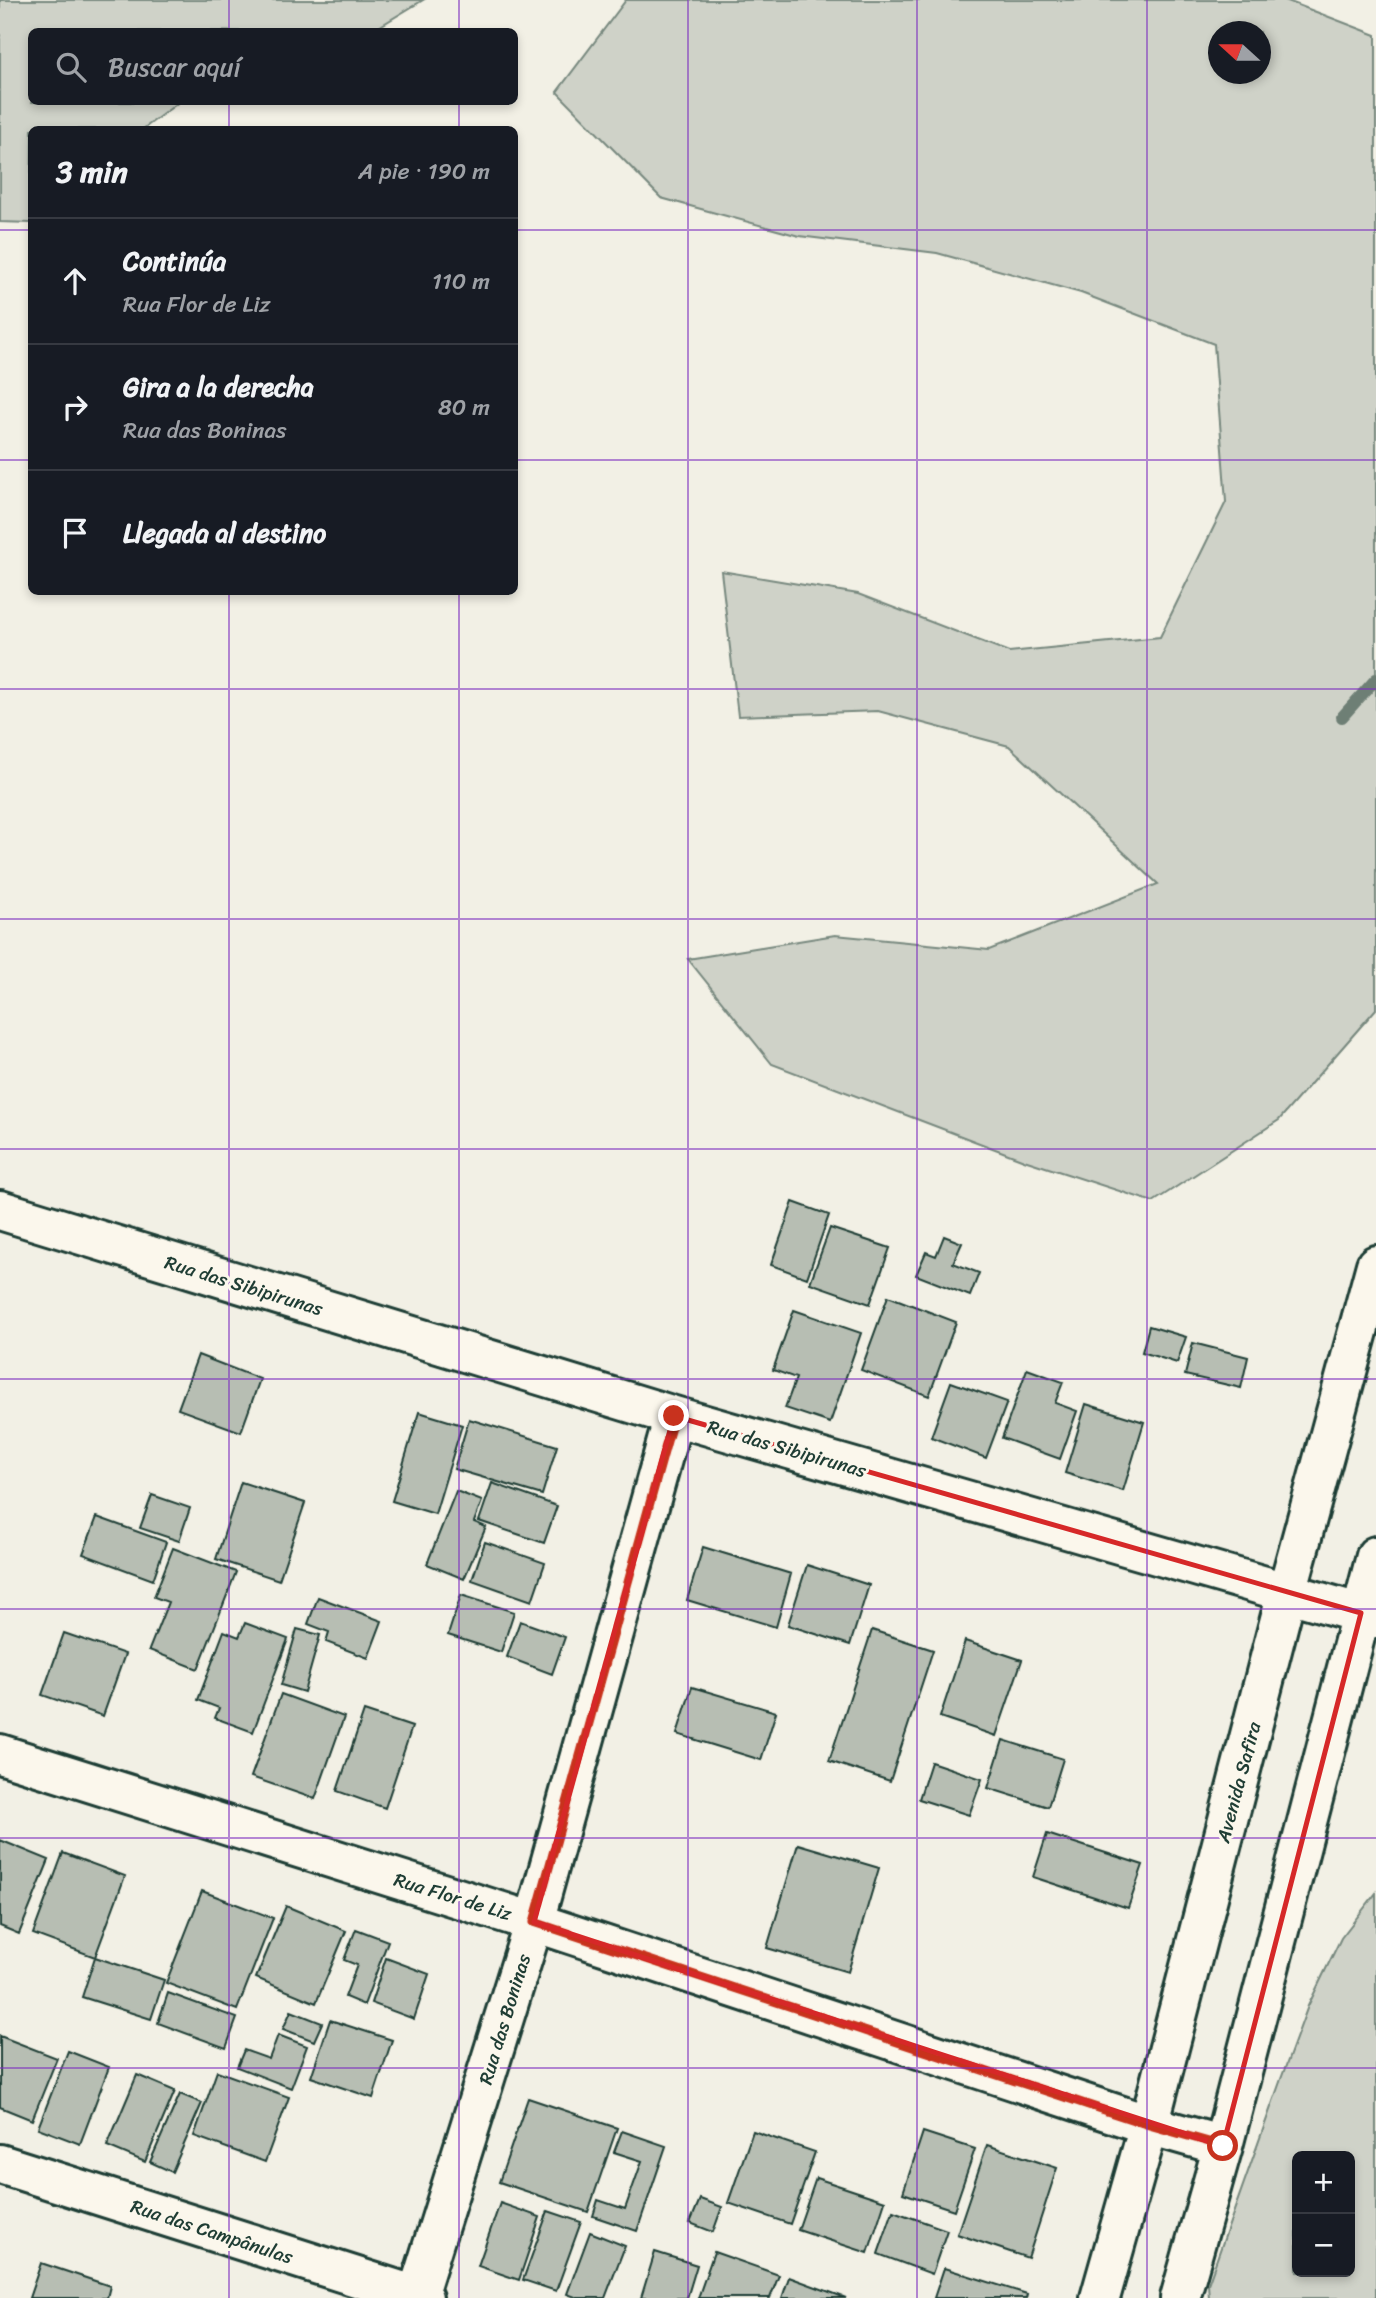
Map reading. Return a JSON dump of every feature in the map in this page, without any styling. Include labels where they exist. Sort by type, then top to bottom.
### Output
[{"type":"street","name":"Rua das Sibipirunas","points":[[0,1210],[674,1416],[1369,1615]]},
{"type":"street","name":"Avenida Safira","points":[[1100,2298],[1149,2125],[1287,1592],[1376,1265]]},
{"type":"street","name":"Rua das Boninas","points":[[420,2297],[534,1922],[674,1416]]},
{"type":"street","points":[[1180,2298],[1369,1615],[1376,1556]]},
{"type":"street","name":"Rua Flor de Liz","points":[[0,1754],[534,1922],[1149,2125],[1223,2146]]},
{"type":"street","name":"Rua das Campânulas","points":[[0,2164],[420,2297]]},
{"type":"highlighted area","points":[[674,1416],[1361,1613],[1223,2146],[534,1922]]},
{"type":"shaded area","points":[[0,0],[423,0],[377,28],[28,28],[28,105],[175,105],[147,126],[28,126],[28,223],[0,222]]},
{"type":"shaded area","points":[[626,0],[1285,0],[1376,35],[1376,1009],[1279,1120],[1153,1202],[1024,1160],[772,1064],[688,959],[835,935],[989,950],[1158,884],[1009,746],[878,711],[738,716],[721,571],[858,594],[1009,652],[1160,637],[1226,502],[1214,344],[1081,293],[937,253],[799,236],[661,198],[557,92]]},
{"type":"shaded area","points":[[1376,1893],[1376,2298],[1209,2298],[1208,2284],[1308,2006],[1341,1938]]},
{"type":"building","points":[[793,1202],[829,1215],[807,1278],[771,1265]]},
{"type":"building","points":[[830,1228],[890,1248],[870,1304],[810,1283]]},
{"type":"building","points":[[944,1236],[962,1243],[953,1263],[979,1273],[970,1296],[916,1275],[926,1252],[936,1256]]},
{"type":"building","points":[[888,1296],[956,1322],[929,1396],[861,1370]]},
{"type":"building","points":[[794,1310],[861,1333],[830,1423],[785,1408],[796,1378],[773,1370]]},
{"type":"building","points":[[1149,1326],[1186,1337],[1177,1363],[1142,1352]]},
{"type":"building","points":[[1193,1343],[1248,1357],[1241,1388],[1185,1375]]},
{"type":"building","points":[[198,1355],[260,1379],[241,1432],[178,1409]]},
{"type":"building","points":[[1027,1369],[1063,1382],[1055,1403],[1077,1411],[1060,1459],[1002,1438]]},
{"type":"building","points":[[951,1382],[1007,1402],[986,1458],[931,1437]]},
{"type":"building","points":[[1086,1404],[1144,1422],[1123,1491],[1065,1473]]},
{"type":"building","points":[[419,1412],[462,1425],[435,1514],[392,1501]]},
{"type":"building","points":[[469,1419],[557,1446],[542,1495],[454,1469]]},
{"type":"building","points":[[241,1482],[305,1503],[279,1580],[216,1559]]},
{"type":"building","points":[[492,1483],[557,1506],[544,1543],[479,1521]]},
{"type":"building","points":[[456,1491],[482,1501],[474,1522],[486,1527],[464,1579],[427,1564]]},
{"type":"building","points":[[152,1495],[190,1508],[179,1541],[140,1528]]},
{"type":"building","points":[[97,1517],[166,1542],[153,1580],[83,1554]]},
{"type":"building","points":[[485,1542],[545,1563],[532,1601],[472,1580]]},
{"type":"building","points":[[703,1547],[791,1574],[776,1627],[687,1600]]},
{"type":"building","points":[[173,1548],[236,1572],[198,1669],[149,1650],[168,1602],[154,1597]]},
{"type":"building","points":[[807,1565],[869,1585],[850,1645],[788,1625]]},
{"type":"building","points":[[461,1595],[514,1612],[501,1652],[448,1635]]},
{"type":"building","points":[[318,1597],[382,1621],[368,1658],[326,1642],[329,1632],[308,1624]]},
{"type":"building","points":[[520,1621],[565,1637],[552,1674],[507,1657]]},
{"type":"building","points":[[245,1623],[288,1639],[253,1732],[215,1718],[219,1708],[198,1700],[224,1631],[239,1637]]},
{"type":"building","points":[[297,1629],[320,1635],[304,1692],[281,1685]]},
{"type":"building","points":[[872,1630],[933,1650],[890,1781],[829,1761]]},
{"type":"building","points":[[64,1633],[125,1654],[103,1716],[42,1695]]},
{"type":"building","points":[[965,1641],[1022,1660],[996,1736],[940,1717]]},
{"type":"building","points":[[692,1687],[776,1712],[761,1760],[677,1734]]},
{"type":"building","points":[[281,1694],[344,1717],[315,1799],[251,1777]]},
{"type":"building","points":[[364,1711],[412,1727],[385,1808],[337,1791]]},
{"type":"building","points":[[1003,1740],[1063,1759],[1048,1807],[988,1788]]},
{"type":"building","points":[[931,1762],[982,1779],[969,1815],[919,1799]]},
{"type":"building","points":[[1047,1834],[1143,1865],[1128,1908],[1033,1877]]},
{"type":"building","points":[[0,1840],[49,1860],[19,1934],[0,1926]]},
{"type":"building","points":[[798,1844],[879,1868],[848,1972],[767,1948]]},
{"type":"building","points":[[63,1853],[125,1876],[95,1957],[33,1934]]},
{"type":"building","points":[[202,1891],[273,1918],[237,2010],[166,1983]]},
{"type":"building","points":[[286,1906],[346,1931],[316,2003],[256,1978]]},
{"type":"building","points":[[356,1929],[388,1941],[364,2005],[345,1997],[357,1965],[344,1960]]},
{"type":"building","points":[[95,1957],[164,1980],[151,2019],[82,1997]]},
{"type":"building","points":[[386,1958],[429,1974],[414,2019],[371,2003]]},
{"type":"building","points":[[168,1993],[237,2018],[226,2048],[158,2023]]},
{"type":"building","points":[[291,2011],[322,2023],[314,2041],[283,2029]]},
{"type":"building","points":[[330,2020],[392,2040],[373,2098],[311,2077]]},
{"type":"building","points":[[278,2035],[307,2046],[291,2088],[237,2067],[244,2050],[269,2059]]},
{"type":"building","points":[[0,2036],[57,2058],[32,2120],[0,2107]]},
{"type":"building","points":[[68,2051],[109,2067],[80,2144],[38,2128]]},
{"type":"building","points":[[217,2071],[289,2097],[265,2162],[194,2136]]},
{"type":"building","points":[[137,2075],[175,2091],[145,2162],[107,2146]]},
{"type":"building","points":[[180,2094],[202,2103],[172,2172],[150,2162]]},
{"type":"building","points":[[528,2098],[617,2128],[588,2212],[499,2182]]},
{"type":"building","points":[[622,2131],[666,2146],[637,2231],[593,2216],[598,2200],[625,2209],[642,2161],[614,2152]]},
{"type":"building","points":[[753,2131],[815,2152],[790,2224],[728,2203]]},
{"type":"building","points":[[923,2132],[975,2149],[954,2210],[903,2193]]},
{"type":"building","points":[[987,2145],[1057,2168],[1028,2258],[957,2234]]},
{"type":"building","points":[[816,2178],[885,2201],[868,2253],[798,2230]]},
{"type":"building","points":[[700,2199],[722,2207],[713,2232],[690,2223]]},
{"type":"building","points":[[500,2203],[540,2217],[519,2280],[478,2266]]},
{"type":"building","points":[[548,2211],[581,2222],[556,2291],[523,2280]]},
{"type":"building","points":[[893,2211],[947,2230],[932,2274],[878,2254]]},
{"type":"building","points":[[590,2232],[625,2246],[605,2298],[578,2298],[567,2294]]},
{"type":"building","points":[[655,2252],[697,2265],[687,2298],[641,2298]]},
{"type":"building","points":[[714,2252],[779,2275],[770,2298],[698,2298]]},
{"type":"building","points":[[41,2263],[110,2286],[107,2298],[29,2298]]},
{"type":"building","points":[[944,2268],[1027,2294],[1026,2298],[934,2298]]},
{"type":"building","points":[[789,2277],[846,2298],[782,2298]]},
{"type":"waterway","points":[[1342,717],[1376,679]]},
{"type":"route","points":[[674,1416],[534,1922],[1149,2125],[1223,2146]]}]
